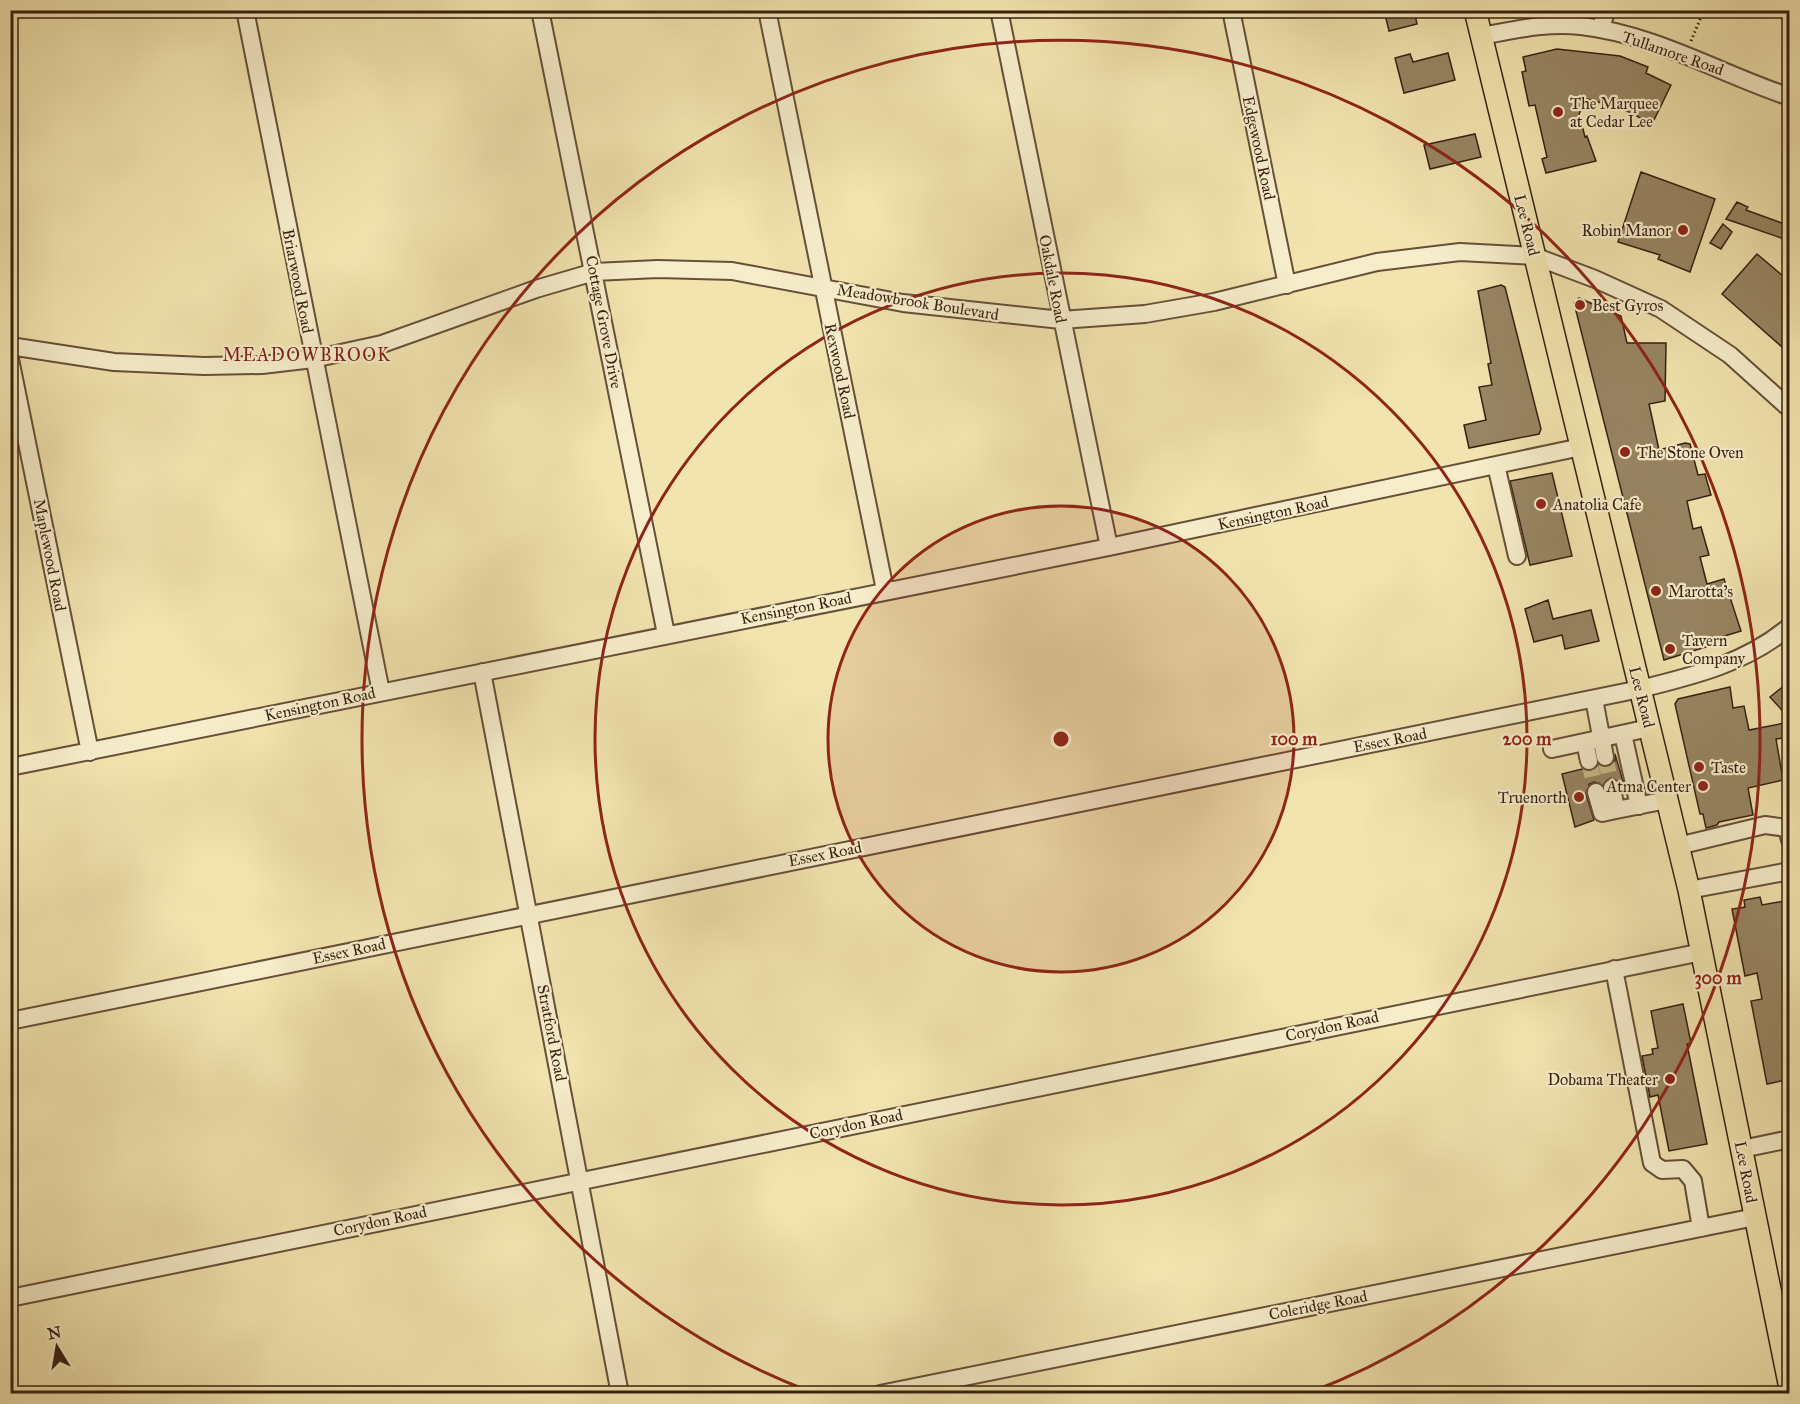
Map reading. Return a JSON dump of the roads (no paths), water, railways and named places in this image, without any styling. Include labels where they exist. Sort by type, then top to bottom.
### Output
[{"type":"main road","name":"Lee Road","points":[[1475,10],[1689,890],[1790,1388]]},
{"type":"street","name":"Briarwood Road","points":[[245,10],[381,692]]},
{"type":"street","name":"Cottage Grove Drive","points":[[540,10],[666,634]]},
{"type":"street","name":"Rexwood Road","points":[[767,10],[885,590]]},
{"type":"street","name":"Oakdale Road","points":[[999,10],[1109,547]]},
{"type":"street","name":"Edgewood Road","points":[[1231,10],[1287,285]]},
{"type":"street","points":[[1600,29],[1607,10]]},
{"type":"street","name":"Tullamore Road","points":[[1481,36],[1551,26],[1600,29],[1681,54],[1790,97]]},
{"type":"street","name":"Meadowbrook Boulevard","points":[[10,346],[114,362],[204,366],[262,365],[313,359],[382,344],[536,289],[594,272],[732,271],[903,303],[1061,320],[1145,314],[1214,302],[1377,262],[1420,255],[1460,252],[1534,256],[1595,279],[1661,309],[1730,355],[1790,409]]},
{"type":"street","name":"Maplewood Road","points":[[10,359],[90,752]]},
{"type":"street","name":"Kensington Road","points":[[10,767],[885,590],[1109,547],[1581,447]]},
{"type":"street","points":[[1496,465],[1517,556]]},
{"type":"street","name":"Essex Road","points":[[10,1021],[1640,689],[1703,674],[1745,656],[1790,626]]},
{"type":"street","name":"Stratford Road","points":[[482,672],[620,1394]]},
{"type":"street","points":[[1594,699],[1593,740],[1597,759]]},
{"type":"street","points":[[1552,749],[1650,728]]},
{"type":"street","points":[[1623,734],[1639,806]]},
{"type":"street","points":[[1604,790],[1617,810],[1667,800]]},
{"type":"street","points":[[1678,846],[1766,825],[1787,828],[1790,840]]},
{"type":"street","points":[[1689,890],[1790,871]]},
{"type":"street","name":"Corydon Road","points":[[10,1298],[1702,952]]},
{"type":"street","points":[[1614,969],[1652,1163],[1662,1170],[1683,1169],[1693,1181],[1701,1228]]},
{"type":"street","points":[[1742,1149],[1790,1139]]},
{"type":"street","name":"Coleridge Road","points":[[880,1394],[1755,1217]]},
{"type":"tunnel","points":[[1605,757],[1612,788]]},
{"type":"tunnel","points":[[1589,761],[1596,792]]},
{"type":"place","name":"The Marquee at Cedar Lee","points":[[1558,112]]},
{"type":"place","name":"Robin Manor","points":[[1683,230]]},
{"type":"place","name":"Best Gyros","points":[[1580,305]]},
{"type":"place","name":"The Stone Oven","points":[[1625,452]]},
{"type":"place","name":"Anatolia Cafe","points":[[1541,504]]},
{"type":"place","name":"Marotta's","points":[[1656,591]]},
{"type":"place","name":"Tavern Company","points":[[1670,649]]},
{"type":"place","name":"Taste","points":[[1699,767]]},
{"type":"place","name":"Atma Center","points":[[1703,786]]},
{"type":"place","name":"Truenorth","points":[[1579,797]]},
{"type":"place","name":"Dobama Theater","points":[[1670,1079]]},
{"type":"district","name":"MEADOWBROOK","points":[[307,355]]}]
